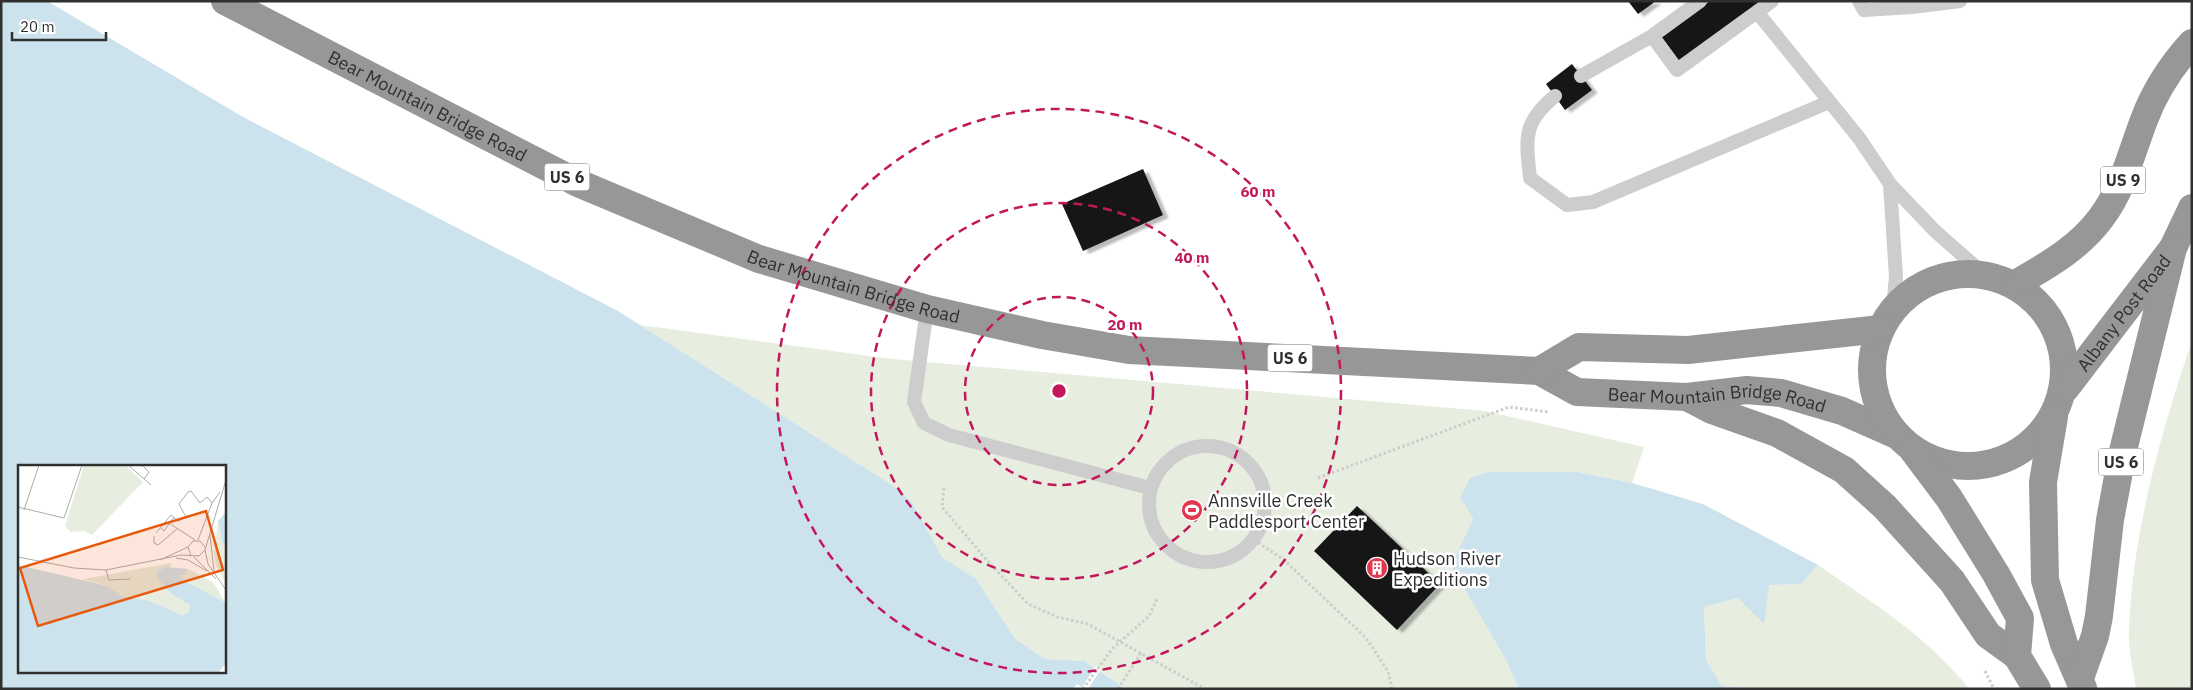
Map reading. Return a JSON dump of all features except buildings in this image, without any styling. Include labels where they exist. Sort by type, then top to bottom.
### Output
[{"type":"highway","name":"Bear Mountain Bridge Road","points":[[225,1],[578,183],[759,258],[927,309],[1042,335],[1129,350],[1539,371],[1577,392],[1687,397],[1747,390],[1781,393],[1842,411],[1903,441],[1940,462],[1973,466],[2005,458],[2033,441],[2054,417]]},
{"type":"highway","name":"US 9","points":[[2014,285],[2069,252],[2101,219],[2123,180],[2144,118],[2174,62],[2192,43]]},
{"type":"highway","name":"Albany Post Road","points":[[2065,389],[2172,248],[2192,208]]},
{"type":"highway","name":"US 6","points":[[2082,684],[2099,616],[2110,520],[2128,428],[2172,248]]},
{"type":"highway","points":[[1539,371],[1580,348],[1688,350],[1887,319],[1926,283],[1955,274],[1985,275]]},
{"type":"highway","name":"US 6","points":[[1985,275],[2014,285],[2038,303],[2055,328],[2064,357],[2065,389],[2054,417],[2043,482],[2045,580],[2064,644],[2082,684]]},
{"type":"highway","name":"US 6","points":[[1887,319],[1872,361],[1872,393],[1903,441],[1949,498],[1996,574],[2020,618],[2017,656]]},
{"type":"highway","name":"US 6","points":[[1687,397],[1712,410],[1777,433],[1844,470],[1885,507],[1952,581],[1988,635],[2017,656],[2037,689]]},
{"type":"lane","points":[[1581,76],[1687,14],[1700,1]]},
{"type":"lane","points":[[1652,36],[1677,70],[1740,21],[1772,1]]},
{"type":"lane","points":[[1859,1],[1864,10],[1960,1]]},
{"type":"lane","points":[[1757,12],[1859,138],[1890,184],[1935,231],[1985,275]]},
{"type":"lane","points":[[1555,96],[1542,106],[1532,119],[1528,136],[1530,178],[1567,205],[1593,202],[1829,102]]},
{"type":"lane","points":[[1887,319],[1896,277],[1890,184]]},
{"type":"lane","points":[[927,309],[914,402],[924,423],[949,435],[1150,488]]},
{"type":"lane","points":[[1206,445],[1225,448],[1242,456],[1255,470],[1263,486],[1266,505],[1263,524],[1254,540],[1239,553],[1220,561],[1200,562],[1181,556],[1165,544],[1153,527],[1148,508],[1150,488],[1158,471],[1171,457],[1188,448],[1206,445]]},
{"type":"path","points":[[1318,478],[1509,407],[1556,413]]},
{"type":"path","points":[[944,488],[942,507],[984,557],[1028,604],[1057,616],[1088,624],[1205,689]]},
{"type":"path","points":[[1254,540],[1284,559],[1366,638],[1388,671],[1392,689]]},
{"type":"path","points":[[1083,689],[1112,648],[1149,616],[1158,597]]},
{"type":"path","points":[[1118,689],[1141,653]]},
{"type":"shaded area","name":"Annsville Creek Paddlesport Center","points":[[640,325],[892,359],[1485,411],[1644,447],[1632,483],[1577,472],[1488,472],[1470,478],[1460,497],[1473,519],[1451,566],[1506,660],[1519,689],[1126,689],[1084,661],[1045,659],[1014,639],[976,579],[942,557],[912,502],[892,485]]},
{"type":"shaded area","points":[[2192,341],[2192,689],[2136,689],[2129,636],[2136,555],[2159,446]]},
{"type":"shaded area","points":[[1818,565],[1918,637],[1936,653],[1969,689],[1758,689],[1722,686],[1706,660],[1704,607],[1738,598],[1769,585],[1801,584]]},
{"type":"water","points":[[1,1],[47,1],[243,117],[618,311],[892,485],[912,502],[942,557],[976,579],[1015,639],[1045,659],[1084,661],[1126,689],[1,689]]},
{"type":"water","points":[[1488,472],[1577,472],[1632,483],[1703,504],[1818,565],[1801,584],[1769,585],[1764,624],[1738,598],[1704,607],[1706,660],[1722,686],[1758,689],[1519,689],[1506,660],[1451,566],[1473,519],[1460,497],[1470,478]]},
{"type":"pier","points":[[1096,666],[1101,669],[1088,689],[1073,689],[1077,684],[1082,687]]},
{"type":"place","name":"Annsville Creek Paddlesport Center","points":[[1192,510]]},
{"type":"place","name":"Hudson River Expeditions","points":[[1377,568]]}]
